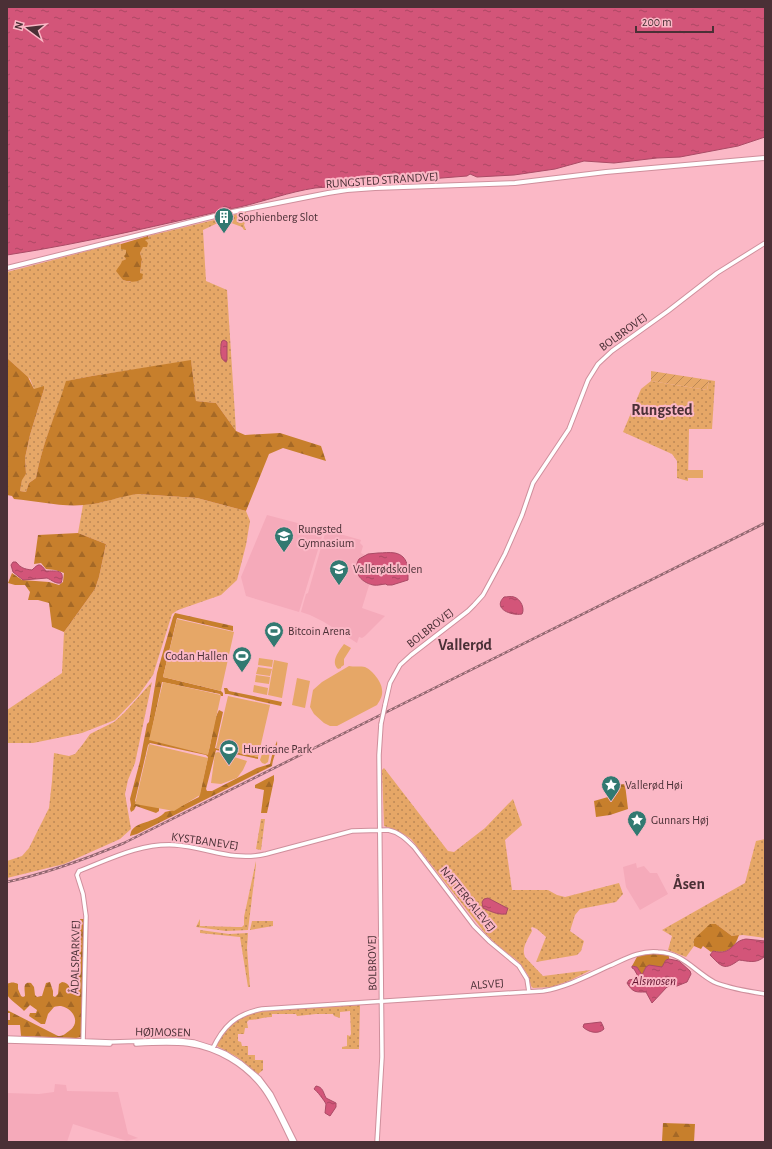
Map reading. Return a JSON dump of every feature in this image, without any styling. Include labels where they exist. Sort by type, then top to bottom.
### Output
[{"type":"main road","name":"RUNGSTED STRANDVEJ","points":[[7,268],[227,213],[347,190],[514,183],[606,172],[765,158]]},
{"type":"street","name":"BOLBROVEJ","points":[[377,1142],[382,1057],[379,739],[384,705],[392,678],[405,660],[468,611],[483,595],[505,554],[534,483],[569,428],[588,380],[598,364],[612,351],[668,311],[716,273],[765,243]]},
{"type":"street","name":"KYSTBANEVEJ","points":[[77,873],[124,853],[149,847],[166,845],[222,855],[251,856],[262,855],[352,831],[380,830]]},
{"type":"street","name":"NATTERGALEVEJ","points":[[380,830],[396,832],[414,847],[478,930],[519,966],[527,979],[529,992]]},
{"type":"street","name":"ÅDALSPARKVEJ","points":[[77,873],[83,894],[86,916],[83,1042]]},
{"type":"street","name":"ALSVEJ","points":[[213,1049],[219,1036],[228,1025],[240,1016],[262,1009],[543,991],[563,986],[630,957],[647,952],[658,951],[674,955],[683,959],[717,983],[765,994]]},
{"type":"street","name":"HØJMOSEN","points":[[7,1038],[112,1044],[176,1043],[213,1049],[233,1060],[256,1080],[269,1096],[293,1142]]},
{"type":"street","name":"HØJMOSEN","points":[[7,1041],[83,1042]]},
{"type":"shaded area","points":[[246,212],[246,220],[244,225],[246,230],[226,221],[228,216]]},
{"type":"shaded area","points":[[218,219],[222,221],[203,230],[206,281],[227,290],[236,431],[216,403],[196,401],[191,361],[67,381],[46,442],[36,478],[29,483],[26,492],[20,491],[22,479],[26,474],[25,458],[30,435],[44,389],[34,389],[30,379],[7,358],[7,272],[118,243],[121,244],[121,246],[126,250],[126,259],[123,261],[121,266],[122,277],[123,280],[130,282],[140,273],[142,259],[140,253],[145,240],[149,237],[148,236]]},
{"type":"shaded area","points":[[651,371],[709,380],[707,390],[651,381]]},
{"type":"shaded area","points":[[709,380],[715,381],[712,429],[689,429],[688,481],[677,478],[677,461],[672,454],[623,432],[641,389],[651,381],[707,390]]},
{"type":"shaded area","points":[[688,470],[703,470],[703,478],[688,478]]},
{"type":"shaded area","points":[[138,494],[197,498],[246,511],[250,521],[246,545],[237,580],[221,595],[178,610],[172,614],[153,675],[138,696],[115,720],[82,733],[33,743],[7,743],[7,710],[62,673],[64,632],[95,589],[99,577],[106,544],[78,533],[83,505]]},
{"type":"shaded area","name":"Rungsted Gymnasium","points":[[267,515],[324,530],[299,612],[246,596],[241,577]]},
{"type":"shaded area","name":"Vallerødskolen","points":[[326,530],[361,540],[360,543],[363,546],[361,553],[365,555],[371,579],[362,608],[385,616],[365,636],[362,638],[359,637],[357,643],[324,622],[301,612]]},
{"type":"shaded area","points":[[177,619],[234,632],[221,691],[163,677]]},
{"type":"shaded area","points":[[344,644],[351,648],[344,659],[344,665],[338,669],[335,660]]},
{"type":"shaded area","points":[[259,658],[273,660],[272,667],[258,665]]},
{"type":"shaded area","points":[[274,660],[288,663],[282,698],[268,695]]},
{"type":"shaded area","points":[[349,666],[365,667],[371,671],[382,687],[382,696],[377,705],[337,726],[330,726],[314,714],[310,707],[313,690],[322,682]]},
{"type":"shaded area","points":[[258,667],[272,669],[270,676],[256,674]]},
{"type":"shaded area","points":[[256,675],[270,677],[269,684],[255,682]]},
{"type":"shaded area","points":[[297,678],[310,681],[305,708],[292,705]]},
{"type":"shaded area","points":[[152,682],[135,763],[128,780],[125,794],[131,829],[120,839],[64,864],[7,878],[7,861],[22,856],[29,848],[49,808],[54,753],[69,756],[75,754],[90,734],[114,722]]},
{"type":"shaded area","points":[[163,682],[221,695],[208,755],[149,740]]},
{"type":"shaded area","points":[[254,685],[268,688],[267,695],[253,692]]},
{"type":"shaded area","points":[[228,696],[270,705],[258,757],[216,748]]},
{"type":"shaded area","points":[[149,744],[208,758],[200,795],[174,811],[135,804]]},
{"type":"shaded area","points":[[264,748],[268,749],[270,752],[268,762],[265,764],[260,760]]},
{"type":"shaded area","name":"Hurricane Park","points":[[218,752],[247,761],[237,778],[221,784],[211,783],[215,753]]},
{"type":"shaded area","points":[[384,768],[448,851],[454,852],[485,828],[513,799],[522,825],[505,840],[512,890],[548,890],[565,897],[619,883],[623,894],[616,902],[580,909],[575,915],[570,931],[584,941],[581,951],[577,955],[536,962],[546,937],[537,929],[532,927],[532,931],[524,947],[525,957],[543,976],[591,970],[552,987],[533,988],[528,975],[519,962],[498,946],[485,933],[411,839],[392,828],[384,826],[382,770]]},
{"type":"shaded area","points":[[261,819],[265,819],[261,850],[256,849]]},
{"type":"shaded area","points":[[765,839],[765,938],[743,935],[732,936],[716,924],[694,939],[694,946],[686,957],[668,950],[672,936],[662,930],[745,883],[756,841]]},
{"type":"shaded area","points":[[256,861],[248,930],[226,931],[196,927],[200,919],[200,926],[242,927],[244,925],[244,917]]},
{"type":"shaded area","points":[[636,863],[637,868],[644,866],[650,873],[657,873],[668,894],[640,910],[626,887],[623,867]]},
{"type":"shaded area","points":[[252,921],[273,921],[273,926],[250,930]]},
{"type":"shaded area","points":[[200,930],[229,934],[248,933],[247,948],[250,987],[248,987],[240,937],[200,933]]},
{"type":"shaded area","points":[[360,1005],[359,1049],[342,1049],[342,1047],[347,1046],[347,1035],[350,1036],[351,1034],[350,1011],[340,1012],[340,1018],[334,1016],[333,1014],[297,1016],[296,1014],[272,1014],[272,1017],[249,1020],[247,1022],[248,1028],[245,1028],[244,1034],[238,1034],[238,1041],[241,1042],[242,1046],[248,1046],[248,1055],[255,1055],[255,1060],[263,1060],[263,1070],[258,1074],[237,1057],[217,1046],[222,1035],[230,1025],[240,1018],[252,1014],[264,1011]]},
{"type":"shaded area","points":[[55,1084],[66,1085],[67,1091],[118,1092],[128,1134],[138,1138],[127,1141],[73,1124],[67,1142],[7,1142],[7,1093],[39,1094],[54,1092]]},
{"type":"green space","points":[[148,236],[149,239],[145,240],[148,243],[147,247],[143,247],[140,253],[142,259],[140,273],[143,274],[142,279],[132,282],[123,280],[116,271],[122,261],[126,259],[124,256],[126,254],[126,250],[121,249],[121,244]]},
{"type":"green space","points":[[7,358],[28,377],[34,389],[44,386],[30,435],[25,458],[26,474],[22,480],[20,491],[26,492],[29,483],[36,478],[45,441],[66,381],[191,360],[196,401],[216,403],[236,431],[245,435],[280,433],[321,446],[326,461],[283,448],[269,454],[246,511],[197,498],[138,494],[98,503],[75,505],[58,505],[14,499],[12,496],[7,495]]},
{"type":"green space","points":[[78,533],[106,544],[95,589],[64,632],[52,627],[49,603],[38,600],[28,600],[30,592],[25,585],[8,583],[12,573],[22,580],[49,582],[59,585],[63,582],[64,573],[46,569],[41,563],[34,564],[38,535]]},
{"type":"green space","points":[[175,613],[233,626],[233,631],[177,618],[163,677],[221,691],[223,696],[220,694],[162,682],[150,739],[208,753],[217,714],[219,710],[223,712],[215,748],[258,757],[258,759],[216,750],[206,789],[207,791],[212,791],[257,768],[270,764],[277,741],[277,747],[272,766],[137,834],[130,836],[135,827],[199,797],[208,757],[206,755],[150,743],[148,745],[135,801],[137,803],[159,807],[159,811],[156,813],[136,806],[131,812],[130,799],[140,761],[147,724],[149,722],[157,673]]},
{"type":"green space","points":[[224,688],[227,688],[229,691],[282,702],[281,706],[225,694]]},
{"type":"green space","points":[[274,775],[267,813],[261,813],[264,790],[255,788],[255,785]]},
{"type":"green space","points":[[625,784],[628,809],[610,815],[596,817],[594,801],[608,797],[608,786]]},
{"type":"green space","points":[[80,919],[84,919],[81,1037],[21,1036],[20,1025],[7,1025],[7,1020],[10,1020],[10,1013],[7,1013],[7,1010],[58,1036],[63,1035],[73,1028],[75,1020],[72,1013],[61,1006],[54,1007],[48,1014],[45,1024],[41,1024],[29,1016],[30,1013],[36,1013],[37,1010],[30,1005],[24,1011],[8,996],[7,984],[12,982],[18,984],[18,989],[23,997],[25,996],[26,983],[31,983],[37,997],[42,996],[46,983],[50,982],[53,996],[55,997],[58,994],[59,984],[62,982],[67,984],[75,993],[78,985]]},
{"type":"green space","points":[[710,924],[716,924],[732,936],[739,935],[733,947],[722,952],[711,952],[703,946],[701,949],[694,946],[694,939]]},
{"type":"green space","points":[[646,953],[662,954],[669,956],[669,959],[666,960],[662,967],[646,967],[642,975],[637,967],[632,966],[638,955]]},
{"type":"green space","points":[[663,1123],[695,1124],[694,1142],[663,1142]]},
{"type":"water","points":[[7,7],[765,7],[765,137],[738,146],[680,157],[614,163],[584,161],[555,169],[514,175],[477,177],[470,174],[467,176],[315,188],[286,194],[240,207],[124,233],[7,255]]},
{"type":"water","points":[[224,340],[227,342],[226,362],[222,359],[221,354],[221,344]]},
{"type":"water","points":[[395,553],[403,557],[407,564],[408,580],[392,585],[375,585],[368,584],[361,579],[356,568],[359,559],[368,554]]},
{"type":"water","points":[[13,562],[16,562],[21,567],[27,569],[32,570],[39,565],[46,571],[59,572],[62,575],[61,583],[47,578],[23,580],[13,572],[11,565]]},
{"type":"water","points":[[504,597],[513,597],[519,600],[523,607],[522,614],[513,614],[505,611],[500,605]]},
{"type":"water","points":[[488,898],[508,908],[506,914],[497,913],[483,908],[482,902],[484,899]]},
{"type":"water","points":[[746,939],[765,941],[764,957],[758,961],[739,960],[730,966],[723,966],[710,955],[713,951],[724,952],[737,942]]},
{"type":"water","name":"Alsmosen","points":[[669,959],[679,961],[690,971],[691,974],[687,982],[677,986],[673,985],[667,987],[652,1003],[646,992],[631,989],[627,983],[629,980],[639,978],[632,966],[637,967],[642,975],[646,967],[649,965],[662,967],[666,960]]},
{"type":"water","points":[[601,1022],[604,1029],[599,1032],[590,1031],[583,1027],[584,1024]]},
{"type":"water","points":[[316,1086],[321,1089],[326,1098],[336,1103],[336,1107],[330,1116],[325,1113],[326,1104],[314,1089]]},
{"type":"railway","points":[[7,882],[67,865],[124,843],[765,523]]},
{"type":"place","name":"Sophienberg Slot","points":[[224,234]]},
{"type":"place","name":"Rungsted Gymnasium","points":[[284,553]]},
{"type":"place","name":"Vallerødskolen","points":[[339,586]]},
{"type":"place","name":"Bitcoin Arena","points":[[274,648]]},
{"type":"place","name":"Codan Hallen","points":[[242,673]]},
{"type":"place","name":"Hurricane Park","points":[[229,766]]},
{"type":"place","name":"Vallerød Høi","points":[[611,802]]},
{"type":"place","name":"Gunnars Høj","points":[[637,837]]},
{"type":"district","name":"Rungsted","points":[[662,410]]},
{"type":"district","name":"Vallerød","points":[[465,645]]},
{"type":"district","name":"Åsen","points":[[689,884]]}]
